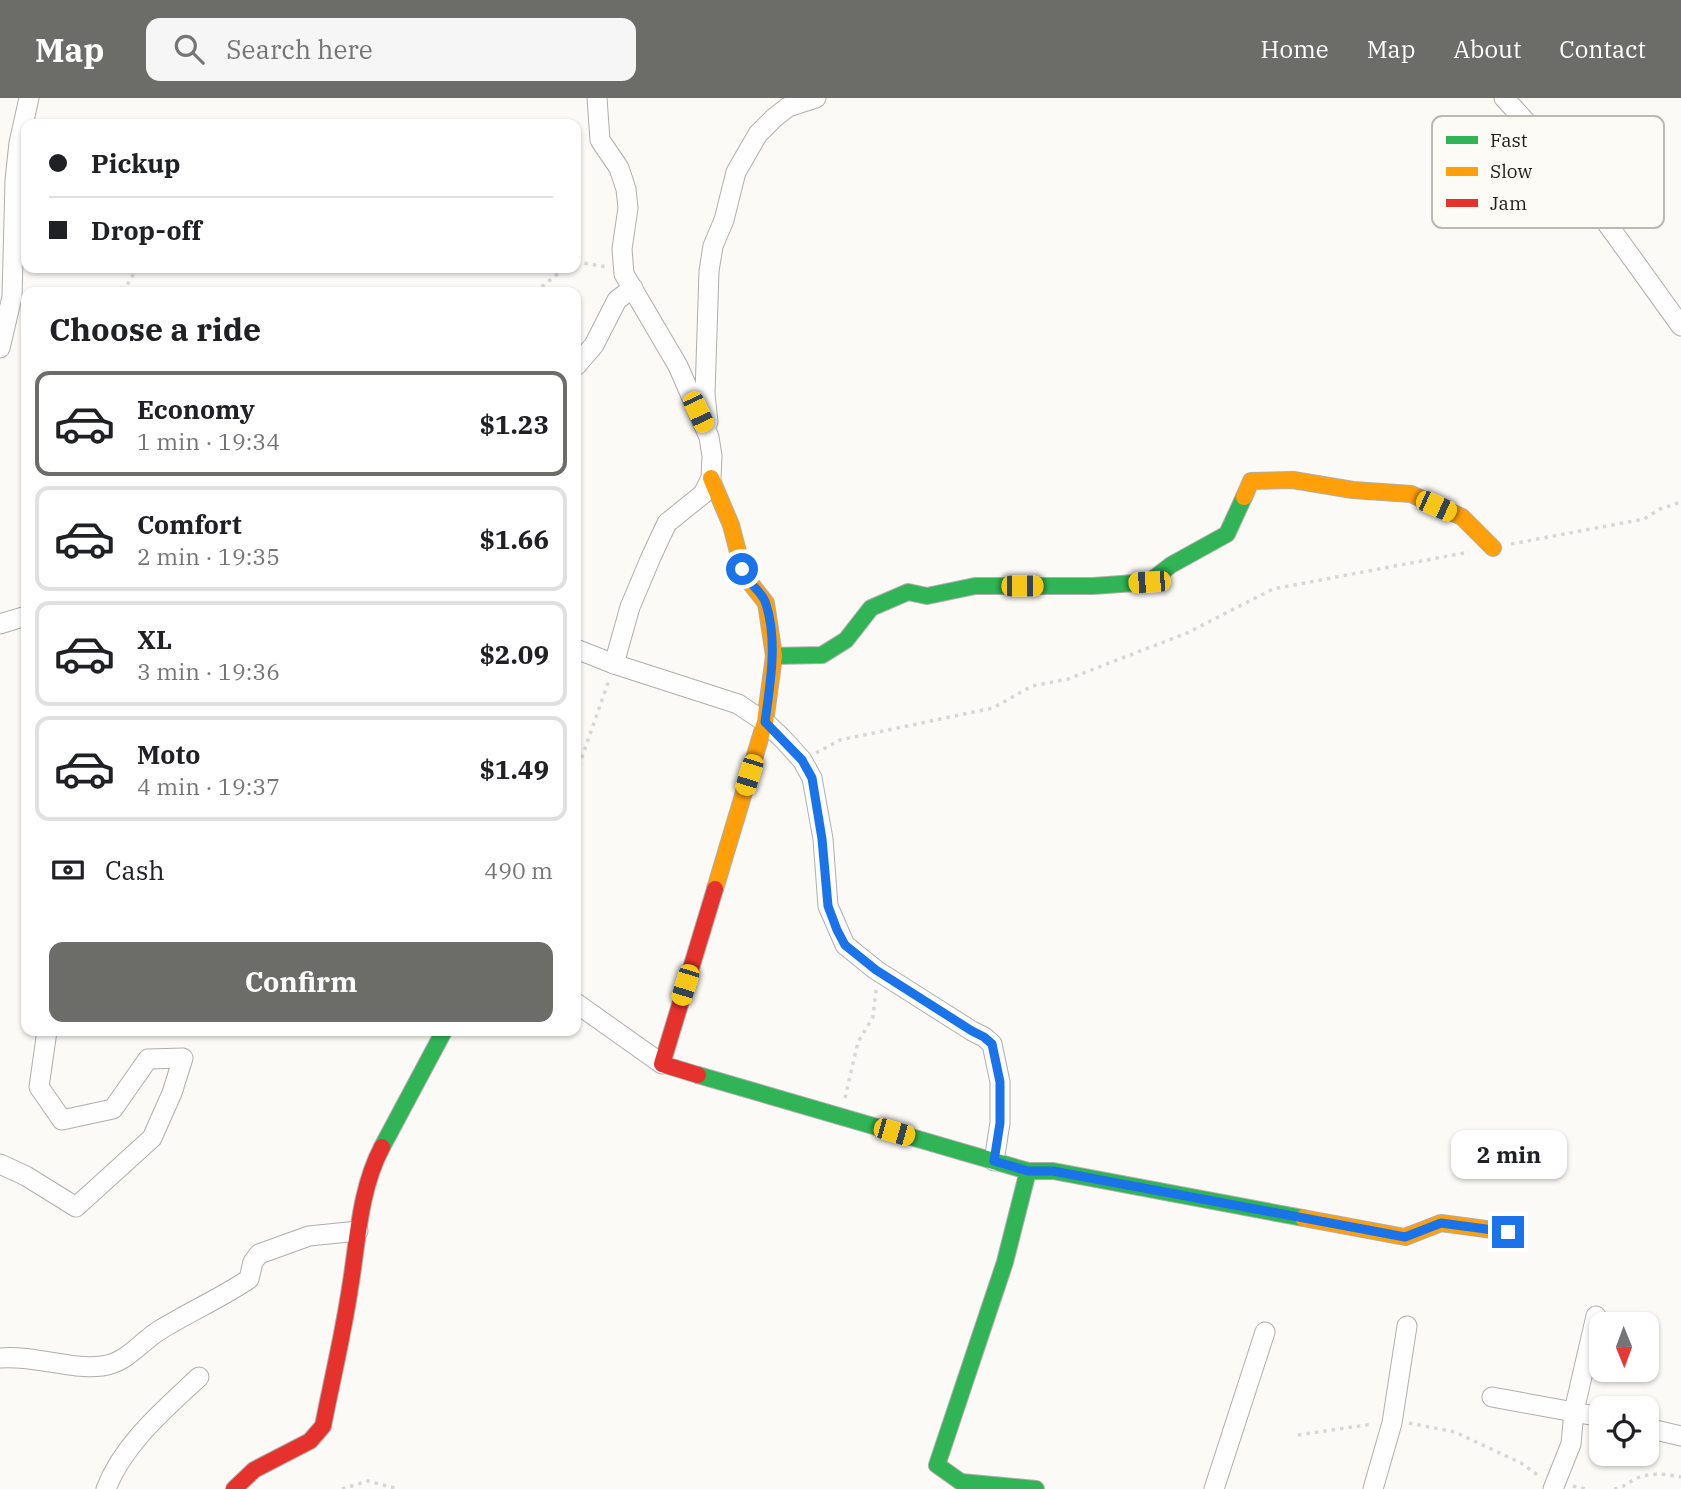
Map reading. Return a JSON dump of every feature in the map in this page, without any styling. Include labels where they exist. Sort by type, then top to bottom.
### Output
[{"type":"street","points":[[24,119],[29,98]]},
{"type":"street","points":[[597,98],[600,140],[619,168],[626,189],[628,208],[622,249],[628,281],[678,366],[709,437]]},
{"type":"street","points":[[662,1064],[765,722],[774,656],[766,603],[744,575],[732,525],[711,478],[705,394],[709,271],[713,246],[724,220],[736,172],[758,134],[788,107],[816,98]]},
{"type":"street","points":[[1504,98],[1522,116]]},
{"type":"street","points":[[0,348],[12,297],[7,199],[21,134]]},
{"type":"street","points":[[1610,228],[1681,326]]},
{"type":"street","points":[[581,360],[594,345],[628,281]]},
{"type":"street","points":[[614,664],[630,607],[667,523],[703,494],[711,478]]},
{"type":"street","points":[[774,656],[822,655],[846,640],[871,608],[908,592],[927,596],[975,586],[1093,586],[1149,582],[1171,565],[1227,534],[1251,481],[1293,480],[1353,490],[1411,494],[1462,517],[1493,548]]},
{"type":"street","points":[[0,624],[21,618]]},
{"type":"street","points":[[581,651],[738,704],[765,722],[802,760],[812,778],[822,839],[828,906],[845,945],[876,970],[992,1044],[1000,1082],[1000,1123],[994,1161]]},
{"type":"street","points":[[581,1007],[662,1064],[1028,1171],[1053,1171],[1405,1237],[1441,1223],[1508,1232]]},
{"type":"street","points":[[0,1164],[26,1176],[76,1207],[152,1138],[172,1093],[183,1058],[148,1059],[113,1109],[62,1120],[38,1087],[46,1036]]},
{"type":"street","points":[[234,1489],[252,1472],[310,1442],[323,1426],[350,1291],[362,1204],[372,1166],[411,1087],[441,1036]]},
{"type":"street","points":[[1028,1171],[1005,1262],[937,1465],[961,1482],[1035,1489]]},
{"type":"street","points":[[0,1358],[19,1356],[85,1366],[110,1365],[125,1359],[158,1331],[247,1281],[251,1276],[253,1262],[260,1254],[309,1236],[358,1231]]},
{"type":"street","points":[[1373,1489],[1392,1423],[1407,1326]]},
{"type":"street","points":[[1214,1489],[1265,1332]]},
{"type":"street","points":[[1554,1485],[1571,1444],[1574,1411],[1589,1346]]},
{"type":"street","points":[[106,1489],[113,1469],[156,1418],[199,1377]]},
{"type":"street","points":[[1492,1397],[1589,1414]]},
{"type":"street","points":[[1659,1431],[1681,1436]]},
{"type":"path","points":[[581,263],[613,268],[628,281]]},
{"type":"path","points":[[541,287],[559,273]]},
{"type":"path","points":[[802,760],[840,740],[992,708],[1032,687],[1068,679],[1187,633],[1273,589],[1644,519],[1660,509],[1681,502]]},
{"type":"path","points":[[581,760],[614,664]]},
{"type":"path","points":[[845,1102],[846,1085],[853,1072],[858,1042],[873,1017],[876,970]]},
{"type":"path","points":[[1298,1435],[1372,1424],[1415,1422],[1455,1432],[1521,1463],[1554,1485],[1585,1489]]},
{"type":"path","points":[[1614,1489],[1619,1489],[1638,1477],[1662,1474],[1681,1477]]},
{"type":"path","points":[[342,1489],[368,1481],[399,1489]]},
{"type":"traffic: fast","points":[[774,656],[822,655],[846,640],[871,608],[908,592],[927,596],[975,586],[1093,586],[1149,582],[1171,565],[1227,534],[1244,497]]},
{"type":"traffic: fast","points":[[382,1147],[441,1036]]},
{"type":"traffic: fast","points":[[698,1075],[1028,1171]]},
{"type":"traffic: fast","points":[[1036,1489],[961,1482],[937,1465],[1005,1262],[1028,1171],[1053,1171],[1303,1218]]},
{"type":"traffic: slow","points":[[711,478],[731,525],[744,575],[766,603],[774,656],[765,722],[715,889]]},
{"type":"traffic: slow","points":[[1244,497],[1251,481],[1293,480],[1353,490],[1411,494],[1462,517],[1493,548]]},
{"type":"traffic: slow","points":[[1303,1218],[1405,1237],[1441,1223],[1508,1232]]},
{"type":"traffic: jam","points":[[698,1075],[662,1064],[715,889]]},
{"type":"traffic: jam","points":[[234,1489],[254,1470],[310,1441],[323,1426],[344,1323],[360,1216],[368,1181],[382,1147]]},
{"type":"route","points":[[742,569],[749,583],[766,603],[774,656],[765,722],[802,760],[812,778],[822,839],[828,906],[837,930],[845,945],[876,970],[992,1044],[1000,1082],[1000,1123],[994,1161],[1028,1171],[1053,1171],[1405,1237],[1441,1223],[1508,1232]]}]
